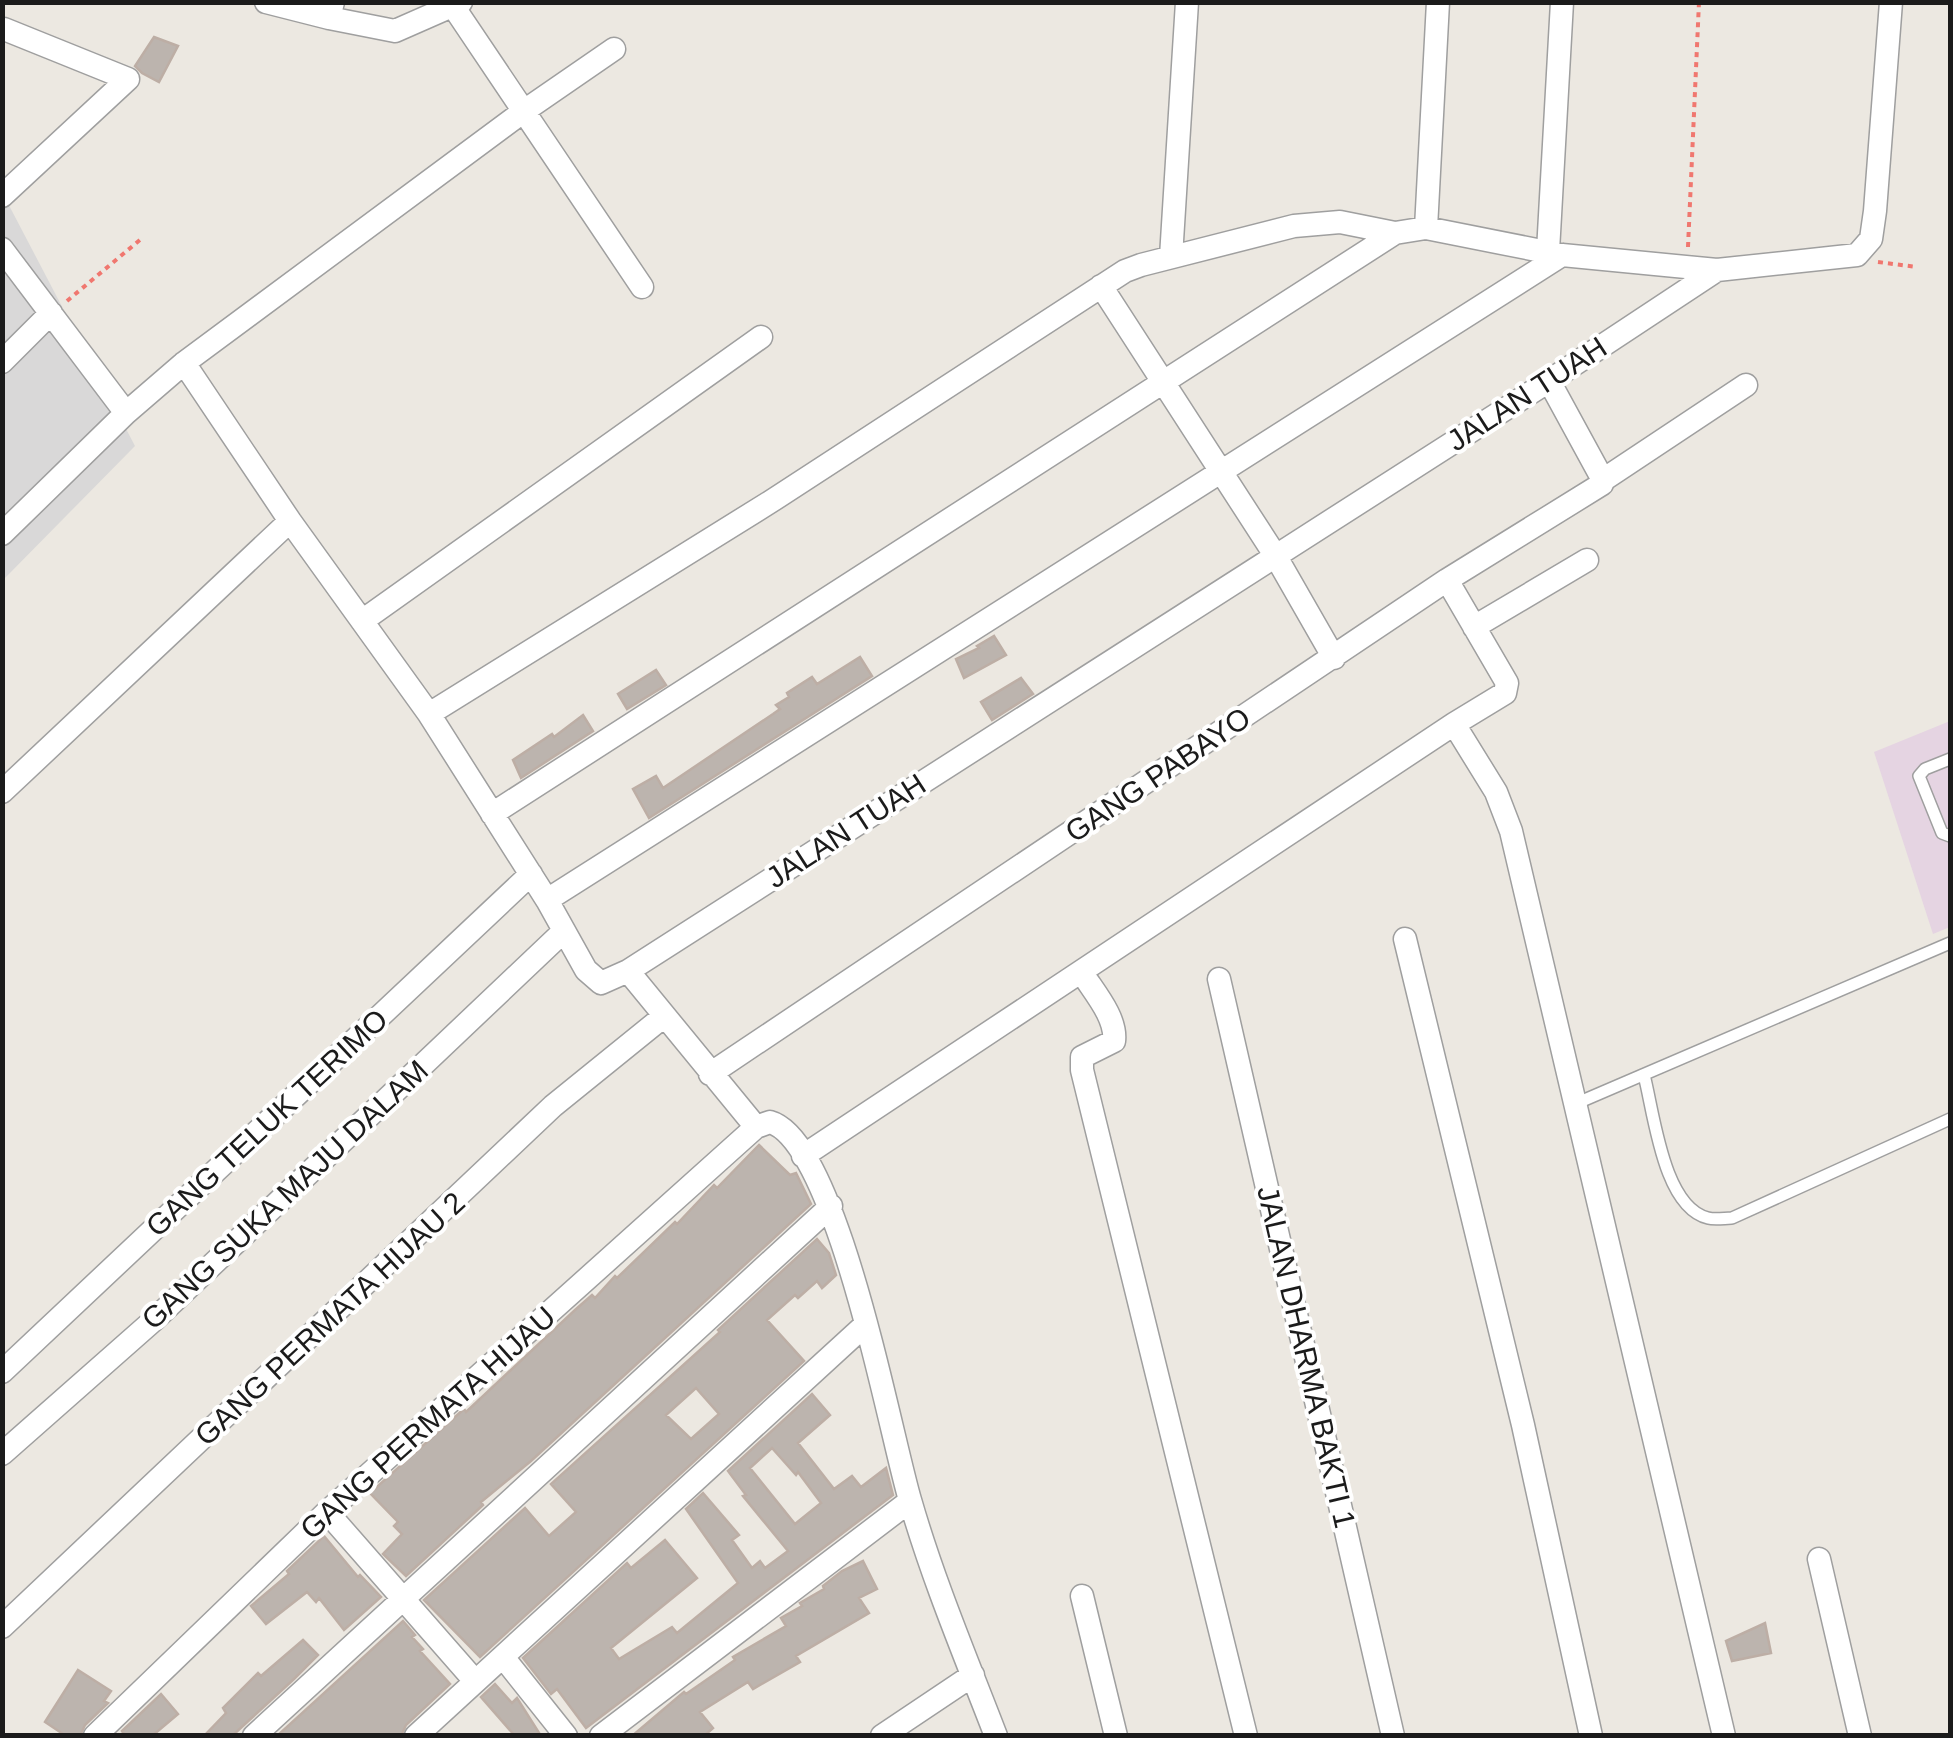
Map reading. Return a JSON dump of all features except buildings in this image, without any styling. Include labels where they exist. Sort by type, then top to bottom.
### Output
[{"type":"street","points":[[266,2],[331,10],[395,32],[457,4],[642,286]]},
{"type":"street","points":[[1172,257],[1187,2]]},
{"type":"street","points":[[1426,228],[1438,2]]},
{"type":"street","points":[[1555,253],[1562,2]]},
{"type":"street","points":[[429,714],[770,502],[1126,271],[1294,226],[1340,222],[1395,233],[1426,228],[1555,253],[1718,270],[1860,253],[1871,239],[1875,211],[1891,2]]},
{"type":"street","points":[[2,196],[126,84],[126,76],[3,29]]},
{"type":"street","points":[[2,534],[126,413],[184,364],[524,111],[614,49]]},
{"type":"street","points":[[492,814],[1395,233]]},
{"type":"street","points":[[2,248],[126,413]]},
{"type":"street","points":[[548,900],[1555,253]]},
{"type":"street","name":"JALAN TUAH","points":[[628,971],[1718,270]]},
{"type":"street","points":[[1101,286],[1274,555],[1334,658]]},
{"type":"street","points":[[2,362],[51,314]]},
{"type":"street","points":[[362,621],[761,337]]},
{"type":"street","points":[[184,364],[429,714],[595,980],[609,982],[628,971],[710,1074],[763,1124],[783,1130],[803,1156],[831,1206],[910,1502],[996,1736]]},
{"type":"street","points":[[1549,381],[1602,478]]},
{"type":"street","name":"GANG PABAYO","points":[[710,1074],[1447,580],[1602,484],[1602,478],[1746,385]]},
{"type":"street","points":[[2,792],[290,520]]},
{"type":"street","points":[[1474,627],[1586,560]]},
{"type":"street","points":[[803,1156],[1505,692],[1507,687],[1447,580]]},
{"type":"street","points":[[1454,724],[1505,811],[1724,1736]]},
{"type":"street","name":"GANG TELUK TERIMO","points":[[2,1372],[531,874]]},
{"type":"street","name":"GANG SUKA MAJU DALAM","points":[[2,1454],[155,1319],[564,930]]},
{"type":"street","points":[[1405,938],[1524,1425],[1591,1736]]},
{"type":"street","points":[[1082,973],[1116,1036],[1114,1041],[1082,1056],[1082,1070],[1246,1736]]},
{"type":"street","name":"JALAN DHARMA BAKTI 1","points":[[1220,979],[1393,1736]]},
{"type":"street","name":"GANG PERMATA HIJAU 2","points":[[2,1628],[554,1106],[663,1017]]},
{"type":"street","name":"GANG PERMATA HIJAU","points":[[95,1736],[327,1512],[763,1124]]},
{"type":"street","points":[[254,1736],[831,1206]]},
{"type":"street","points":[[416,1736],[865,1326]]},
{"type":"street","points":[[601,1736],[910,1502]]},
{"type":"street","points":[[327,1512],[474,1681]]},
{"type":"street","points":[[1820,1560],[1860,1736]]},
{"type":"street","points":[[1082,1596],[1116,1736]]},
{"type":"street","points":[[502,1657],[566,1736]]},
{"type":"street","points":[[882,1736],[973,1675]]},
{"type":"lane","points":[[1950,759],[1925,769],[1920,776],[1942,832],[1950,836]]},
{"type":"lane","points":[[1575,1104],[1950,943]]},
{"type":"lane","points":[[1644,1075],[1672,1184],[1695,1212],[1710,1219],[1732,1218],[1950,1118]]},
{"type":"path","points":[[1688,266],[1700,2]]},
{"type":"path","points":[[51,314],[141,239]]},
{"type":"path","points":[[1860,253],[1891,266],[1917,267]]},
{"type":"shaded area","points":[[2,192],[135,446],[3,580],[2,580]]},
{"type":"shaded area","points":[[1950,721],[1950,927],[1933,934],[1874,752]]}]
